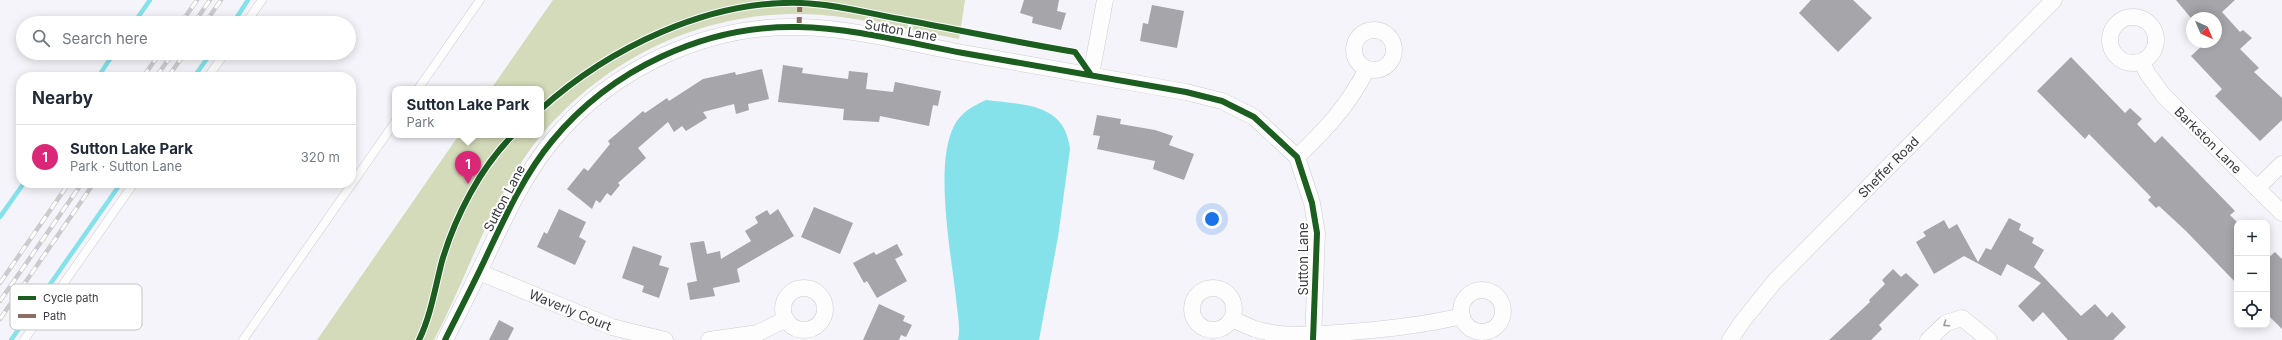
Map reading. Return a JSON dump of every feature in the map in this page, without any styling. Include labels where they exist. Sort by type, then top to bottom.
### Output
[{"type":"street","points":[[1091,75],[1105,0]]},
{"type":"street","name":"Sheffer Road","points":[[1730,340],[1742,322],[1775,281],[2054,0]]},
{"type":"street","name":"Sutton Lane","points":[[445,340],[513,200],[532,168],[557,136],[599,95],[629,74],[663,56],[694,44],[731,34],[759,29],[799,27],[863,34],[1186,92],[1222,101],[1254,117],[1297,157],[1312,203],[1317,233],[1313,337]]},
{"type":"street","name":"Barkston Lane","points":[[2142,61],[2147,73],[2163,95],[2282,213]]},
{"type":"street","points":[[1297,157],[1334,121],[1349,102],[1367,69]]},
{"type":"street","points":[[2257,188],[2282,164]]},
{"type":"street","name":"Waverly Court","points":[[479,272],[612,327],[665,340]]},
{"type":"street","points":[[1232,319],[1255,329],[1313,337],[1409,327],[1462,316]]},
{"type":"street","points":[[1928,340],[1946,323],[1962,318],[1989,340]]},
{"type":"street","points":[[709,340],[758,333],[786,319]]},
{"type":"lane","points":[[251,16],[262,0]]},
{"type":"lane","points":[[420,86],[480,0]]},
{"type":"lane","points":[[212,72],[220,60]]},
{"type":"lane","points":[[356,178],[392,126]]},
{"type":"lane","points":[[63,284],[130,188]]},
{"type":"lane","points":[[243,340],[349,188]]},
{"type":"lane","points":[[24,340],[31,330]]},
{"type":"green space","points":[[553,0],[965,0],[959,39],[873,22],[823,15],[779,14],[735,20],[692,31],[652,48],[614,70],[579,97],[544,133],[544,86],[493,86]]},
{"type":"green space","points":[[457,138],[540,138],[508,183],[434,340],[317,340]]},
{"type":"water","points":[[986,100],[1028,105],[1051,114],[1060,122],[1066,134],[1070,149],[1058,237],[1039,340],[958,340],[958,319],[946,209],[945,163],[948,142],[957,121],[968,110]]},
{"type":"building","points":[[1024,0],[1059,0],[1057,11],[1066,13],[1061,30],[1032,23],[1033,17],[1020,13]]},
{"type":"building","points":[[1811,0],[1853,0],[1872,18],[1838,52],[1799,13]]},
{"type":"building","points":[[2176,0],[2235,0],[2222,12],[2186,12]]},
{"type":"building","points":[[1152,5],[1184,11],[1177,48],[1140,41],[1143,23],[1148,24]]},
{"type":"building","points":[[2222,12],[2240,32],[2243,30],[2252,38],[2240,49],[2259,68],[2254,72],[2282,98],[2282,120],[2260,141],[2215,96],[2222,89],[2191,56],[2200,48],[2222,48]]},
{"type":"building","points":[[2071,57],[2125,113],[2130,108],[2142,119],[2137,124],[2155,143],[2162,136],[2235,211],[2230,215],[2235,220],[2234,281],[2186,231],[2159,206],[2156,208],[2148,200],[2151,197],[2089,134],[2085,139],[2037,91]]},
{"type":"building","points":[[783,65],[803,68],[802,73],[848,79],[849,71],[868,73],[866,89],[893,92],[895,82],[941,91],[938,106],[933,105],[929,126],[880,116],[879,122],[843,120],[844,109],[778,102]]},
{"type":"building","points":[[762,69],[769,99],[748,104],[749,110],[736,114],[734,104],[703,112],[707,118],[686,131],[682,126],[674,132],[668,122],[638,148],[646,158],[618,183],[620,185],[611,196],[607,193],[600,203],[596,200],[592,209],[567,189],[584,168],[588,171],[610,144],[608,141],[643,111],[645,113],[667,98],[669,101],[703,79],[735,72],[736,75]]},
{"type":"building","points":[[1097,115],[1121,119],[1120,124],[1155,130],[1173,136],[1169,145],[1194,154],[1184,180],[1153,169],[1155,161],[1097,149],[1100,136],[1093,135]]},
{"type":"building","points":[[814,207],[853,223],[840,254],[801,237]]},
{"type":"building","points":[[559,209],[586,222],[579,237],[586,241],[575,265],[537,247],[544,232],[547,234]]},
{"type":"building","points":[[778,209],[794,236],[737,269],[740,282],[713,288],[715,296],[690,300],[687,283],[697,281],[690,243],[704,241],[707,254],[720,251],[721,259],[751,241],[745,231],[758,223],[755,217],[767,210],[770,215]]},
{"type":"building","points":[[2009,218],[2021,224],[2019,230],[2034,238],[2032,243],[2044,250],[2034,267],[2081,316],[2095,304],[2107,317],[2112,312],[2126,327],[2113,340],[2068,340],[2043,312],[2033,322],[2018,306],[2041,283],[2007,264],[2001,276],[1964,256],[1934,274],[1916,242],[1926,236],[1923,232],[1944,220],[1949,229],[1957,224],[1978,262],[1986,248],[1991,250]]},
{"type":"building","points":[[897,244],[903,255],[895,259],[907,281],[877,298],[867,281],[864,283],[853,263],[874,252],[876,255]]},
{"type":"building","points":[[633,246],[662,256],[659,265],[669,268],[659,298],[642,292],[644,286],[622,278]]},
{"type":"building","points":[[2275,252],[2282,259],[2282,329],[2270,317],[2270,256]]},
{"type":"building","points":[[1893,269],[1901,277],[1906,273],[1919,285],[1879,325],[1882,329],[1871,340],[1829,340],[1870,302],[1869,300],[1885,284],[1882,280]]},
{"type":"building","points":[[879,304],[905,316],[903,321],[912,325],[906,337],[901,335],[899,340],[863,340]]},
{"type":"building","points":[[499,320],[514,328],[508,340],[489,340]]},
{"type":"waterway","points":[[139,16],[150,0]]},
{"type":"waterway","points":[[238,16],[248,0]]},
{"type":"waterway","points":[[101,72],[109,60]]},
{"type":"waterway","points":[[198,72],[206,60]]},
{"type":"waterway","points":[[0,217],[20,188]]},
{"type":"waterway","points":[[50,284],[117,188]]},
{"type":"waterway","points":[[11,340],[18,330]]},
{"type":"railway","points":[[186,16],[197,0]]},
{"type":"railway","points":[[199,16],[210,0]]},
{"type":"railway","points":[[210,16],[221,0]]},
{"type":"railway","points":[[147,72],[155,60]]},
{"type":"railway","points":[[160,72],[168,60]]},
{"type":"railway","points":[[172,72],[180,60]]},
{"type":"railway","points":[[0,283],[66,188]]},
{"type":"railway","points":[[12,284],[79,188]]},
{"type":"railway","points":[[24,284],[91,188]]},
{"type":"railway","points":[[0,301],[10,287]]},
{"type":"railway","points":[[0,319],[10,305]]},
{"type":"marked path","points":[[799,27],[800,0]]},
{"type":"cycle path","points":[[544,107],[597,66],[662,32],[696,19],[731,10],[766,4],[801,3],[838,7],[1075,52],[1091,75]]},
{"type":"cycle path","points":[[445,340],[524,181],[552,141],[576,115],[602,93],[631,73],[662,56],[695,43],[729,34],[763,28],[798,27],[860,33],[963,53],[1186,92],[1222,101],[1254,117],[1297,157],[1312,203],[1317,233],[1313,340]]},
{"type":"cycle path","points":[[419,340],[430,311],[447,244],[461,210],[479,178],[510,138]]},
{"type":"place","name":"Sutton Lake Park","points":[[468,184]]}]
